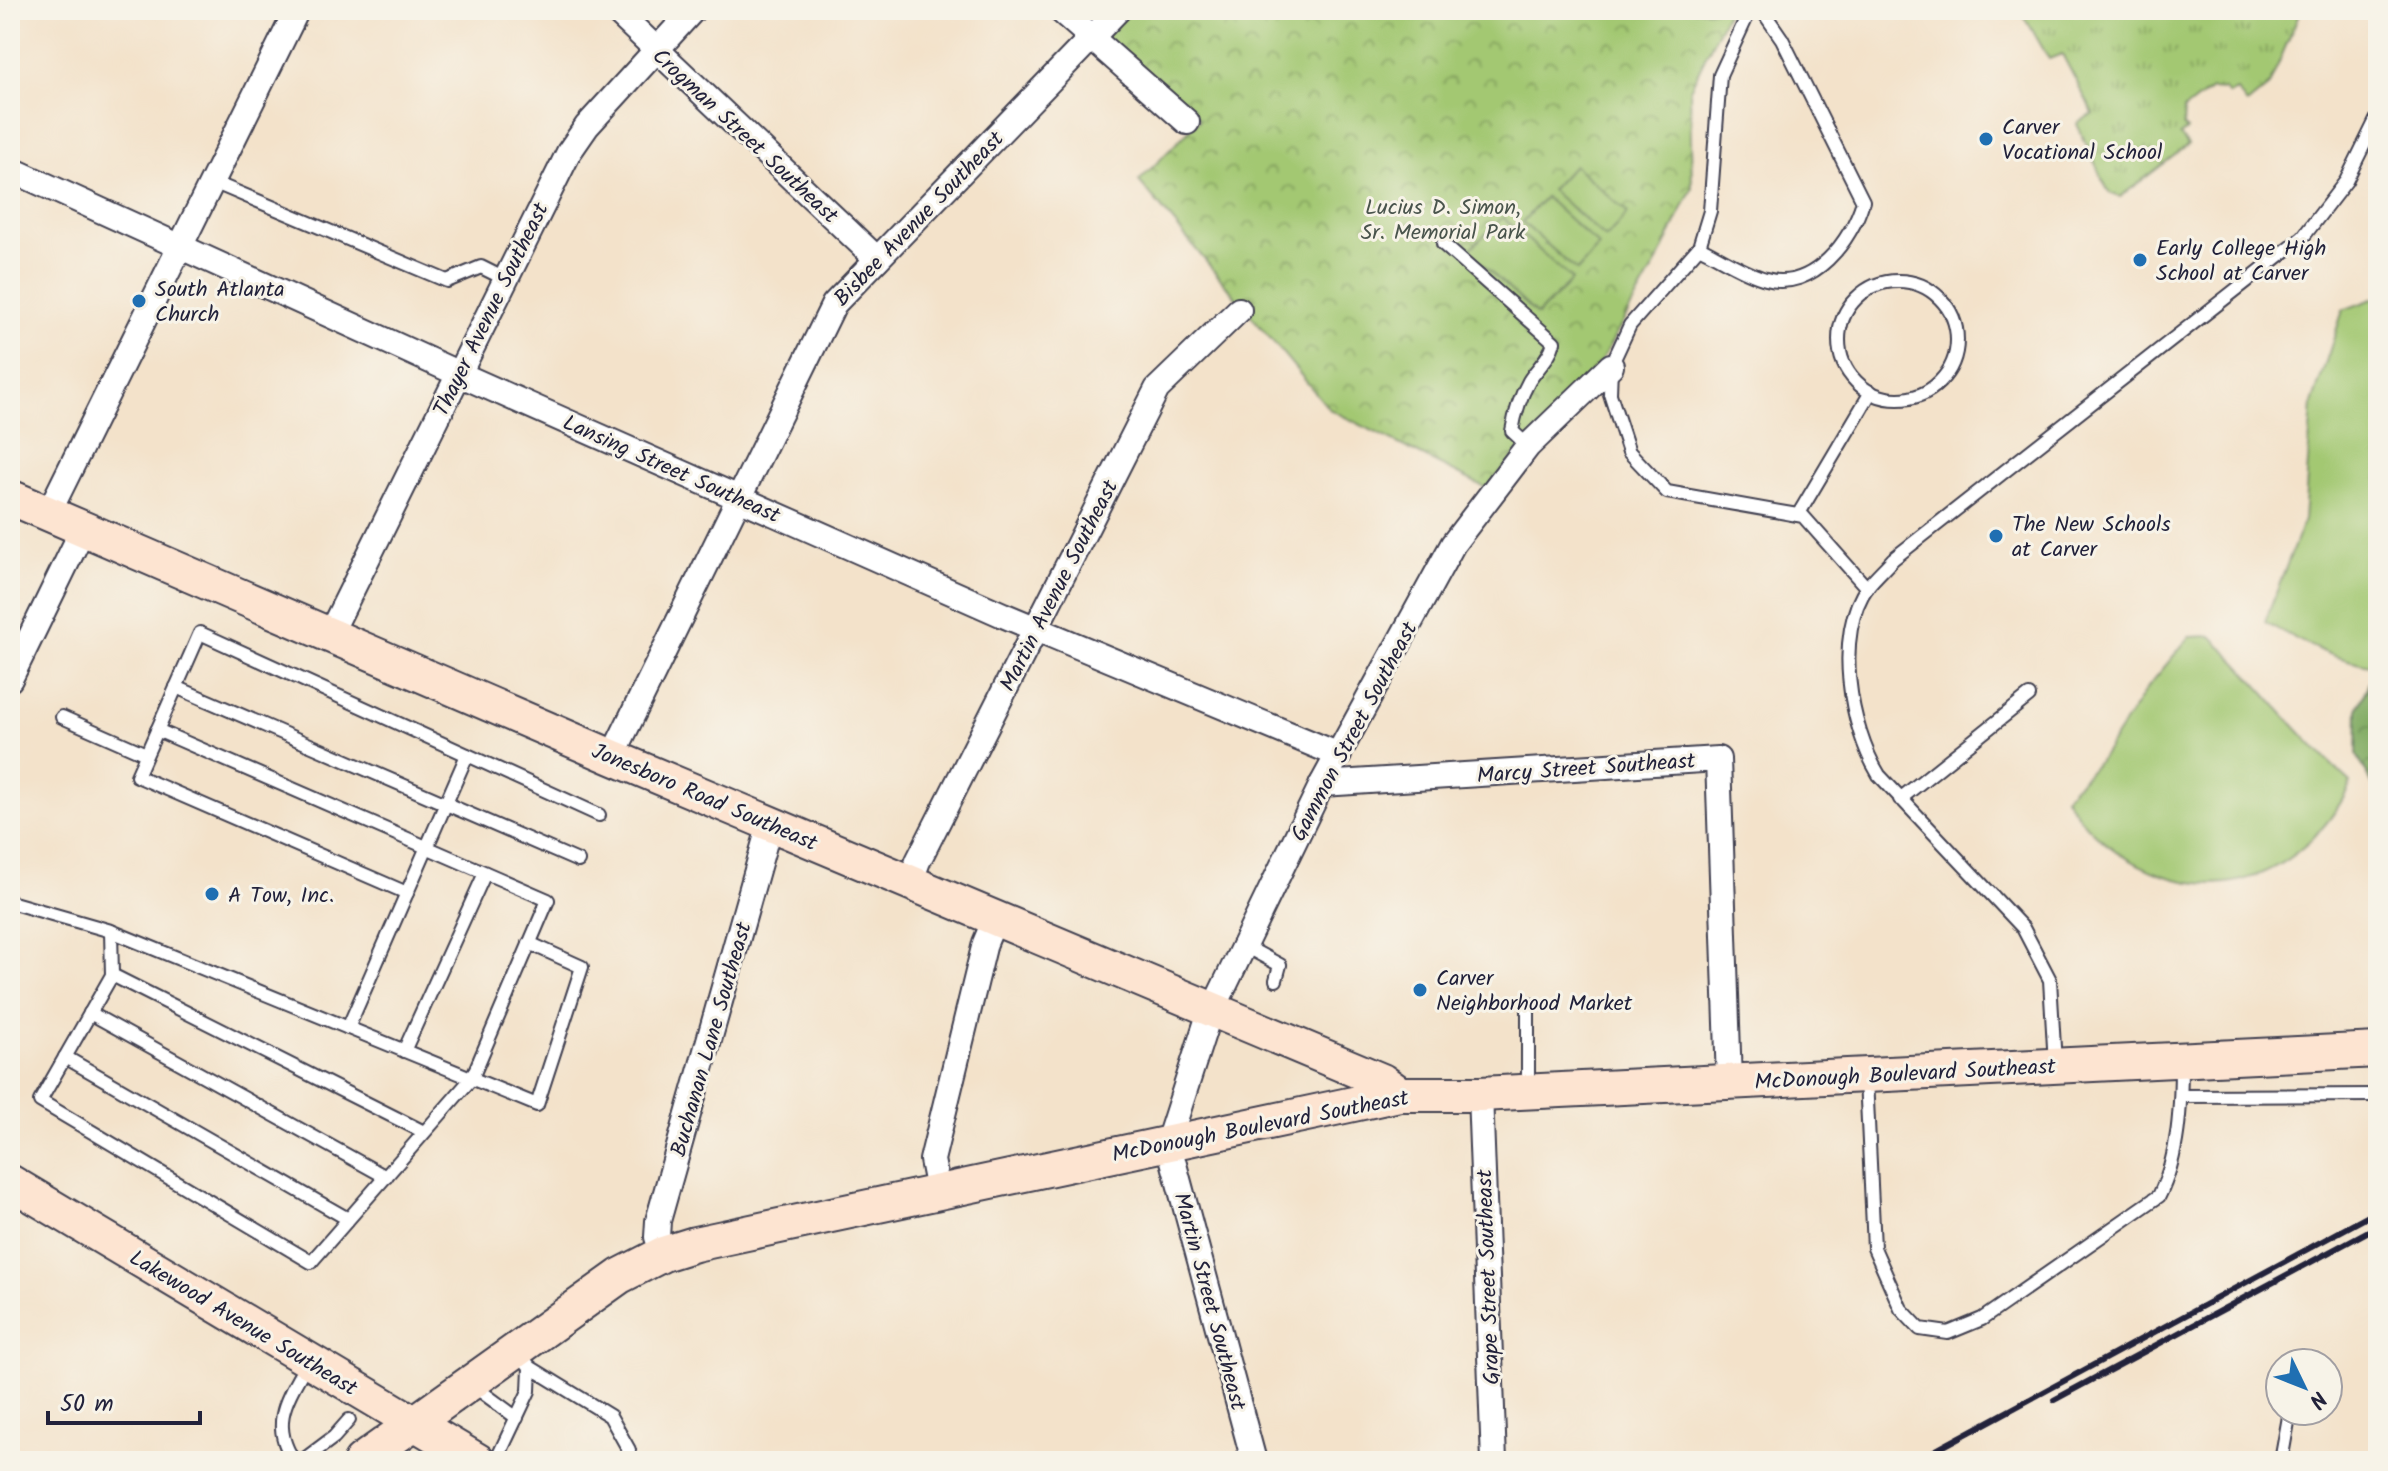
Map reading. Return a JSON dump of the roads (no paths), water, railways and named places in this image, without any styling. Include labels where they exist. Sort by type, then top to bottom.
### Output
[{"type":"main road","name":"Jonesboro Road Southeast","points":[[10,497],[612,757],[1382,1081],[1400,1094]]},
{"type":"main road","name":"McDonough Boulevard Southeast","points":[[361,1461],[471,1383],[522,1359],[620,1276],[663,1254],[938,1191],[1400,1094],[1480,1094],[2378,1050]]},
{"type":"main road","name":"Lakewood Avenue Southeast","points":[[10,1182],[478,1461]]},
{"type":"street","points":[[48,514],[297,10]]},
{"type":"street","name":"Crogman Street Southeast","points":[[615,10],[877,259]]},
{"type":"street","name":"Thayer Avenue Southeast","points":[[329,636],[569,152],[587,126],[693,10]]},
{"type":"street","points":[[1060,10],[1187,122]]},
{"type":"street","name":"Bisbee Avenue Southeast","points":[[612,757],[834,304],[1118,10]]},
{"type":"street","name":"Lansing Street Southeast","points":[[10,169],[458,374],[1003,615],[1339,755]]},
{"type":"street","name":"Martin Avenue Southeast","points":[[910,883],[918,861],[1157,389],[1239,310]]},
{"type":"street","name":"Gammon Street Southeast","points":[[1168,1142],[1211,1010],[1322,784],[1453,544],[1528,446],[1611,366]]},
{"type":"street","points":[[10,679],[83,529]]},
{"type":"street","name":"Marcy Street Southeast","points":[[1322,784],[1718,759],[1729,1082]]},
{"type":"street","name":"Buchanan Lane Southeast","points":[[663,1254],[657,1237],[658,1221],[770,824]]},
{"type":"street","points":[[938,1191],[932,1160],[985,943],[995,919]]},
{"type":"street","name":"Grape Street Southeast","points":[[1480,1094],[1494,1461]]},
{"type":"street","name":"Martin Street Southeast","points":[[1168,1142],[1254,1461]]},
{"type":"lane","points":[[1750,10],[1720,75],[1710,211],[1699,247],[1630,325],[1611,366],[1610,394],[1629,452],[1667,492],[1798,515],[1829,544],[1867,588]]},
{"type":"lane","points":[[1699,247],[1766,279],[1796,279],[1833,255],[1848,237],[1863,201],[1782,39],[1762,10]]},
{"type":"lane","points":[[2055,1064],[2050,980],[2039,952],[2023,928],[1900,799],[1865,752],[1857,730],[1848,680],[1855,614],[1867,588],[1893,559],[2303,237],[2346,181],[2378,116]]},
{"type":"lane","points":[[213,182],[447,281],[481,267],[505,279]]},
{"type":"lane","points":[[1443,244],[1554,342],[1552,351],[1529,381],[1516,408],[1512,431],[1528,446]]},
{"type":"lane","points":[[1902,281],[1922,286],[1941,299],[1952,315],[1957,338],[1948,371],[1929,390],[1906,399],[1881,397],[1871,392],[1847,372],[1839,350],[1839,334],[1848,308],[1862,293],[1883,282],[1902,281]]},
{"type":"lane","points":[[1798,515],[1871,392]]},
{"type":"lane","points":[[407,893],[137,776],[200,633],[599,815]]},
{"type":"lane","points":[[176,687],[578,861]]},
{"type":"lane","points":[[1900,799],[2029,696]]},
{"type":"lane","points":[[62,717],[146,754]]},
{"type":"lane","points":[[111,931],[112,975],[40,1101],[311,1262],[472,1078],[548,900],[157,730]]},
{"type":"lane","points":[[348,1028],[467,755]]},
{"type":"lane","points":[[404,1051],[485,873]]},
{"type":"lane","points":[[10,902],[111,931],[537,1105],[582,967],[529,943]]},
{"type":"lane","points":[[1243,945],[1280,965],[1276,980]]},
{"type":"lane","points":[[112,975],[424,1132]]},
{"type":"lane","points":[[1528,1003],[1528,1091]]},
{"type":"lane","points":[[90,1013],[386,1177]]},
{"type":"lane","points":[[65,1057],[348,1219]]},
{"type":"lane","points":[[1866,1075],[1874,1248],[1901,1309],[1920,1329],[1948,1333],[1982,1319],[2026,1291],[2159,1196],[2169,1174],[2181,1096],[2181,1058]]},
{"type":"lane","points":[[2181,1096],[2378,1095]]},
{"type":"lane","points":[[496,1461],[529,1391],[522,1359]]},
{"type":"lane","points":[[522,1359],[610,1416],[629,1450],[624,1461]]},
{"type":"lane","points":[[294,1461],[279,1434],[280,1422],[308,1360]]},
{"type":"lane","points":[[471,1383],[517,1418]]},
{"type":"lane","points":[[302,1461],[334,1437],[349,1420]]},
{"type":"lane","points":[[2281,1461],[2287,1427]]},
{"type":"railway","points":[[1916,1461],[2378,1211]]},
{"type":"railway","points":[[2054,1400],[2378,1226]]},
{"type":"place","name":"Carver Vocational School","points":[[1986,139]]},
{"type":"place","name":"Early College High School at Carver","points":[[2140,260]]},
{"type":"place","name":"South Atlanta Church","points":[[139,301]]},
{"type":"place","name":"The New Schools at Carver","points":[[1996,536]]},
{"type":"place","name":"A Tow, Inc.","points":[[212,894]]},
{"type":"place","name":"Carver Neighborhood Market","points":[[1420,990]]},
{"type":"park label","name":"Lucius D. Simon, Sr. Memorial Park","points":[[1443,218]]}]
